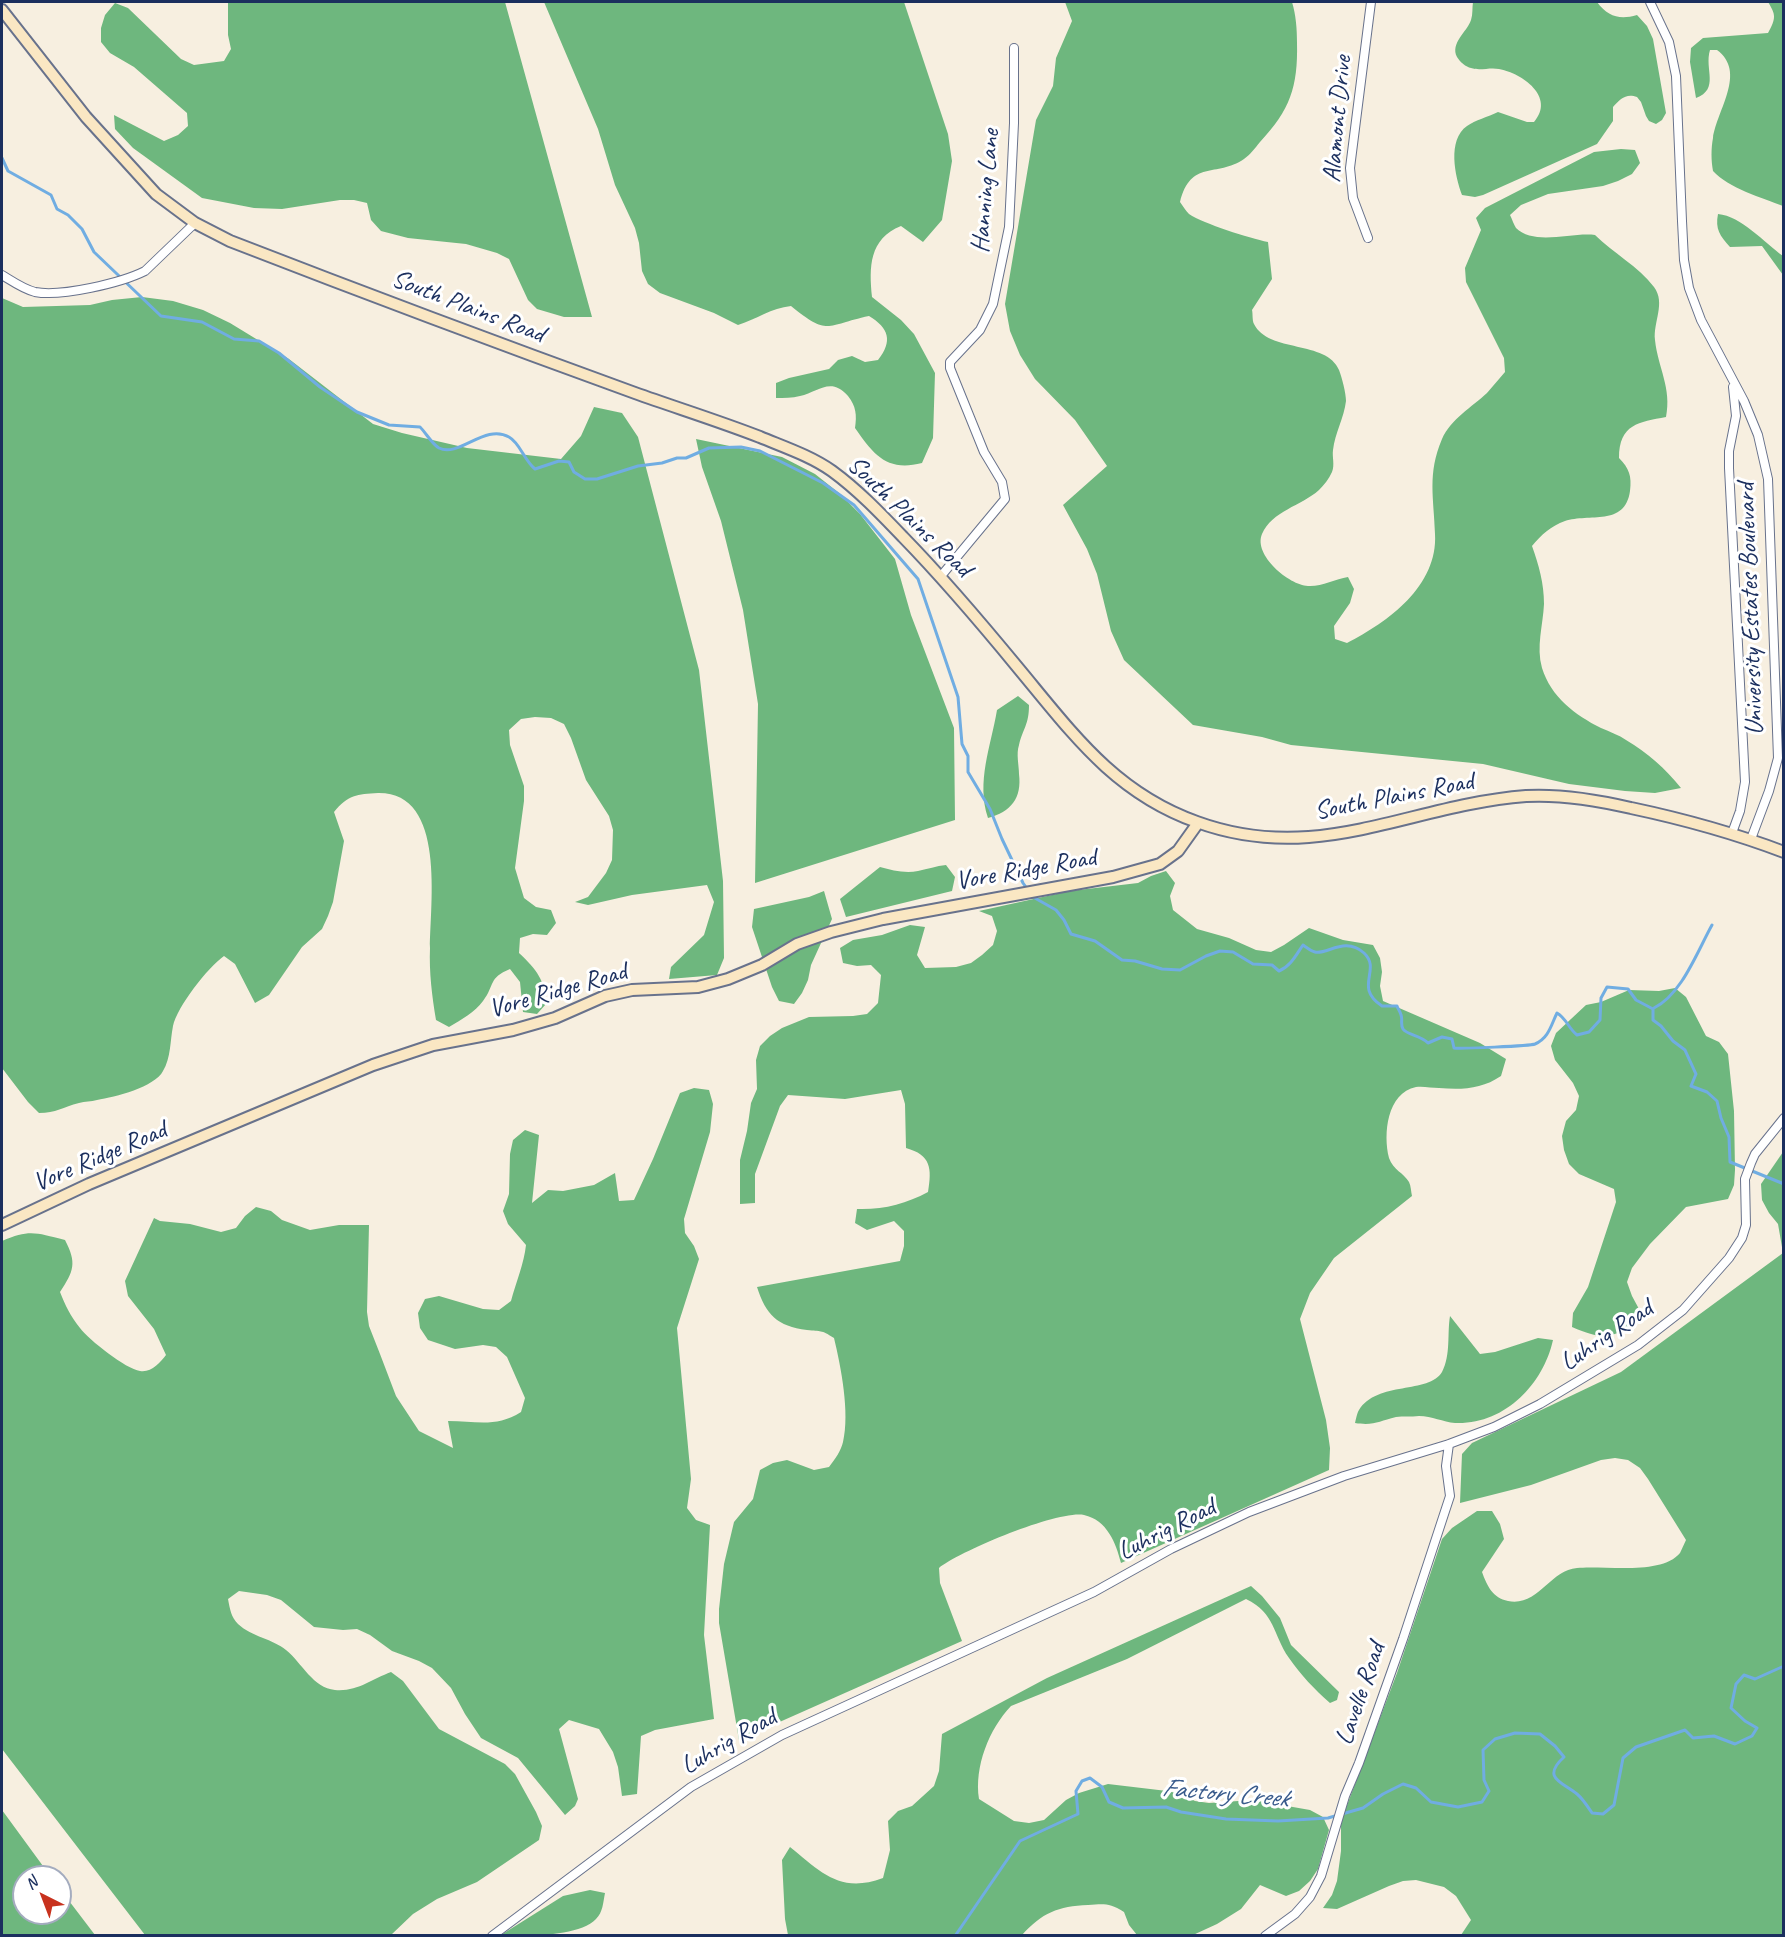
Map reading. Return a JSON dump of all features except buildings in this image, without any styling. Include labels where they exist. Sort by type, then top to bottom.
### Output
[{"type":"main road","name":"South Plains Road","points":[[2,10],[110,144],[156,195],[195,223],[230,241],[283,262],[784,447],[826,467],[858,491],[941,576],[1093,756],[1126,786],[1158,806],[1198,823],[1239,835],[1281,839],[1322,837],[1356,832],[1483,802],[1540,795],[1562,796],[1606,802],[1667,815],[1751,839],[1784,852]]},
{"type":"main road","name":"Vore Ridge Road","points":[[2,1225],[89,1184],[218,1132],[373,1065],[433,1045],[513,1030],[555,1018],[605,996],[632,990],[698,987],[728,979],[762,965],[798,944],[831,932],[883,919],[1113,877],[1160,864],[1178,851],[1198,823]]},
{"type":"street","name":"Alamont Drive","points":[[1368,238],[1353,198],[1350,168],[1371,2]]},
{"type":"street","name":"University Estates Boulevard","points":[[1650,2],[1669,42],[1676,76],[1684,260],[1689,288],[1701,320],[1744,401],[1762,447],[1768,479],[1778,758],[1769,791],[1751,839]]},
{"type":"street","name":"Hanning Lane","points":[[941,576],[1005,499],[1002,482],[984,452],[950,368],[950,362],[980,330],[993,304],[1009,227],[1014,123],[1014,48]]},
{"type":"street","points":[[2,275],[27,290],[37,292],[65,292],[115,282],[145,271],[195,223]]},
{"type":"street","name":"University Estates Boulevard","points":[[1732,380],[1736,410],[1729,451],[1729,475],[1745,782],[1740,811],[1732,833]]},
{"type":"street","name":"Luhrig Road","points":[[492,1935],[691,1787],[782,1735],[1094,1592],[1171,1549],[1249,1512],[1344,1476],[1449,1444],[1494,1427],[1570,1387],[1638,1345],[1683,1310],[1729,1258],[1742,1238],[1746,1225],[1745,1179],[1755,1154],[1784,1118]]},
{"type":"street","name":"Lavelle Road","points":[[1265,1935],[1295,1914],[1310,1897],[1321,1876],[1345,1796],[1359,1763],[1433,1553],[1450,1496],[1446,1466],[1449,1444]]},
{"type":"green space","points":[[228,2],[505,2],[592,317],[564,317],[537,309],[528,300],[509,259],[497,253],[466,244],[408,238],[381,231],[371,220],[367,203],[340,200],[282,209],[254,208],[202,198],[133,148],[115,129],[114,115],[164,141],[178,135],[188,126],[187,113],[134,67],[110,53],[101,42],[101,28],[105,15],[115,3],[128,8],[181,59],[194,65],[224,61],[231,49],[228,35]]},
{"type":"green space","points":[[544,2],[904,2],[948,134],[952,161],[942,220],[923,242],[901,226],[883,238],[873,255],[871,286],[872,297],[901,320],[914,334],[935,373],[933,438],[922,463],[899,465],[882,459],[875,453],[855,428],[853,403],[842,390],[836,387],[824,387],[797,397],[776,398],[776,383],[789,378],[829,369],[838,360],[852,356],[865,362],[878,360],[886,347],[887,335],[881,325],[869,316],[828,326],[813,322],[791,306],[777,309],[738,325],[714,313],[660,293],[648,284],[642,271],[635,228],[615,185],[598,129]]},
{"type":"green space","points":[[1065,2],[1292,2],[1296,27],[1296,73],[1290,97],[1279,119],[1244,159],[1234,165],[1198,175],[1191,180],[1180,202],[1189,214],[1196,218],[1268,242],[1272,279],[1252,310],[1254,324],[1261,333],[1272,339],[1323,354],[1339,370],[1346,401],[1334,444],[1332,472],[1312,496],[1273,520],[1262,534],[1261,542],[1263,551],[1274,568],[1300,584],[1318,585],[1348,577],[1354,589],[1350,603],[1334,626],[1335,639],[1347,643],[1394,613],[1419,586],[1434,553],[1433,475],[1442,439],[1456,419],[1487,393],[1505,372],[1504,358],[1466,282],[1465,268],[1481,230],[1476,218],[1485,208],[1594,152],[1635,150],[1640,163],[1632,174],[1603,186],[1548,194],[1521,205],[1510,215],[1516,228],[1533,236],[1595,235],[1648,279],[1659,300],[1655,340],[1667,397],[1666,417],[1639,423],[1627,431],[1623,438],[1619,458],[1629,473],[1631,486],[1627,502],[1621,510],[1605,516],[1574,519],[1560,523],[1547,531],[1532,546],[1541,575],[1544,596],[1540,660],[1551,688],[1565,704],[1591,723],[1642,750],[1681,788],[1655,793],[1569,784],[1483,764],[1291,745],[1262,737],[1193,725],[1124,660],[1111,631],[1097,574],[1087,549],[1063,505],[1107,466],[1075,420],[1035,379],[1020,355],[1010,331],[1005,304],[1036,120],[1053,86],[1056,58],[1072,21]]},
{"type":"green space","points":[[1473,2],[1597,2],[1615,16],[1637,15],[1647,26],[1653,39],[1666,113],[1662,120],[1656,124],[1649,121],[1637,97],[1626,96],[1613,107],[1613,121],[1597,144],[1483,195],[1475,197],[1462,195],[1454,159],[1457,140],[1461,132],[1470,124],[1498,112],[1527,122],[1534,122],[1540,113],[1541,104],[1539,95],[1517,75],[1499,69],[1469,67],[1457,57],[1455,52],[1457,42],[1471,20]]},
{"type":"green space","points":[[1768,2],[1783,2],[1783,206],[1727,183],[1713,171],[1712,142],[1728,92],[1730,69],[1726,59],[1717,50],[1710,50],[1709,84],[1703,94],[1696,98],[1690,62],[1691,48],[1703,38],[1768,33],[1774,17]]},
{"type":"green space","points":[[1718,214],[1744,225],[1783,256],[1783,275],[1762,246],[1730,247],[1719,232]]},
{"type":"green space","points":[[142,297],[173,301],[203,310],[230,323],[289,359],[373,424],[402,433],[467,448],[561,459],[581,436],[594,407],[622,413],[638,437],[699,670],[723,881],[724,958],[717,975],[669,979],[671,967],[704,935],[714,902],[707,885],[632,895],[588,905],[575,902],[588,897],[606,873],[612,860],[613,830],[609,816],[586,780],[564,724],[551,718],[521,719],[509,730],[510,745],[524,786],[515,868],[524,898],[536,907],[551,910],[556,923],[547,935],[533,934],[520,938],[519,953],[535,970],[544,988],[546,1004],[537,1014],[523,1012],[520,982],[510,969],[495,979],[483,1001],[468,1016],[449,1027],[436,1020],[430,966],[432,879],[425,830],[415,811],[400,798],[378,793],[359,795],[344,802],[334,812],[344,841],[333,902],[328,916],[322,929],[302,947],[269,995],[255,1003],[235,964],[224,956],[202,978],[180,1009],[173,1026],[166,1066],[159,1077],[124,1094],[81,1102],[50,1112],[39,1113],[28,1102],[2,1068],[2,298],[23,307],[90,305]]},
{"type":"green space","points":[[696,439],[782,457],[815,474],[860,514],[895,559],[911,615],[954,728],[955,820],[755,883],[758,704],[743,610],[721,521],[702,467]]},
{"type":"green space","points":[[1018,696],[1029,705],[1027,722],[1018,748],[1019,790],[1009,808],[988,818],[984,778],[997,710]]},
{"type":"green space","points":[[946,865],[955,877],[952,891],[846,917],[840,899],[880,867],[908,872]]},
{"type":"green space","points":[[1166,871],[1175,883],[1170,896],[1173,910],[1197,929],[1229,938],[1256,950],[1271,952],[1309,928],[1343,940],[1373,945],[1380,958],[1382,972],[1380,986],[1383,1001],[1480,1043],[1506,1059],[1501,1076],[1487,1084],[1464,1089],[1416,1087],[1399,1097],[1389,1116],[1387,1148],[1391,1162],[1409,1182],[1412,1196],[1334,1258],[1310,1293],[1300,1319],[1326,1420],[1330,1448],[1329,1470],[1121,1563],[1109,1533],[1099,1522],[1084,1515],[1053,1519],[987,1542],[939,1568],[940,1583],[962,1641],[739,1740],[719,1623],[724,1564],[734,1522],[753,1499],[760,1470],[773,1463],[787,1460],[814,1470],[829,1467],[842,1445],[846,1418],[842,1376],[834,1338],[823,1332],[788,1326],[780,1322],[764,1305],[757,1287],[900,1261],[904,1246],[904,1231],[894,1221],[867,1230],[855,1223],[857,1209],[885,1207],[920,1196],[928,1192],[930,1176],[928,1164],[921,1154],[906,1148],[905,1104],[901,1090],[845,1099],[788,1095],[780,1106],[755,1174],[755,1203],[740,1204],[740,1160],[751,1103],[757,1089],[756,1060],[760,1046],[782,1028],[809,1017],[867,1014],[878,1003],[881,975],[871,965],[857,966],[843,963],[840,948],[853,940],[882,935],[910,925],[925,927],[917,955],[925,968],[956,967],[971,963],[993,945],[997,931],[992,916],[979,911],[1070,891],[1138,883]]},
{"type":"green space","points":[[824,891],[832,919],[811,965],[808,980],[794,1004],[779,1001],[752,927],[754,909],[809,897]]},
{"type":"green space","points":[[1675,988],[1686,997],[1706,1036],[1719,1042],[1728,1054],[1734,1111],[1734,1185],[1728,1199],[1686,1207],[1650,1244],[1632,1268],[1627,1282],[1639,1309],[1639,1323],[1613,1335],[1600,1336],[1572,1327],[1573,1313],[1588,1287],[1616,1202],[1614,1189],[1579,1174],[1569,1164],[1562,1136],[1566,1121],[1576,1110],[1579,1096],[1573,1083],[1555,1060],[1551,1046],[1556,1033],[1586,1005],[1601,1002],[1629,990],[1659,991]]},
{"type":"green space","points":[[694,1088],[709,1090],[713,1104],[710,1132],[684,1219],[685,1233],[699,1259],[677,1328],[691,1479],[687,1508],[696,1520],[710,1525],[704,1635],[714,1719],[655,1730],[641,1736],[637,1794],[622,1796],[618,1767],[613,1752],[599,1729],[569,1720],[559,1729],[578,1799],[575,1806],[565,1815],[518,1758],[481,1738],[451,1688],[432,1668],[392,1651],[370,1635],[357,1629],[314,1627],[281,1600],[267,1595],[239,1591],[228,1599],[231,1613],[236,1621],[250,1632],[286,1650],[320,1685],[335,1690],[350,1689],[391,1672],[403,1681],[439,1729],[505,1764],[515,1774],[536,1812],[542,1826],[539,1840],[477,1882],[437,1899],[413,1914],[391,1935],[145,1935],[2,1749],[2,1241],[33,1233],[65,1240],[71,1255],[72,1267],[60,1292],[71,1315],[85,1333],[108,1353],[134,1369],[144,1371],[155,1367],[166,1355],[154,1329],[128,1296],[125,1281],[154,1218],[221,1232],[236,1228],[256,1207],[271,1211],[282,1220],[310,1230],[339,1225],[369,1225],[367,1312],[369,1326],[396,1396],[419,1431],[453,1448],[448,1421],[494,1422],[503,1420],[521,1412],[525,1398],[507,1357],[496,1347],[483,1345],[455,1349],[428,1340],[420,1328],[418,1313],[425,1299],[439,1296],[483,1309],[499,1310],[511,1301],[526,1245],[508,1224],[503,1211],[509,1194],[510,1154],[513,1140],[525,1130],[539,1135],[532,1203],[548,1190],[563,1191],[594,1185],[615,1173],[619,1201],[634,1200],[680,1093]]},
{"type":"green space","points":[[1783,1152],[1783,1253],[1778,1224],[1762,1200],[1761,1184]]},
{"type":"green space","points":[[1783,1253],[1783,1935],[1461,1935],[1471,1920],[1456,1896],[1444,1887],[1416,1880],[1403,1881],[1389,1886],[1337,1909],[1323,1908],[1332,1895],[1337,1881],[1341,1851],[1341,1821],[1397,1673],[1442,1539],[1452,1528],[1477,1511],[1492,1511],[1500,1524],[1504,1539],[1482,1572],[1491,1591],[1508,1601],[1528,1599],[1568,1570],[1588,1567],[1631,1568],[1660,1565],[1680,1553],[1686,1540],[1648,1479],[1640,1468],[1628,1460],[1615,1458],[1601,1460],[1531,1485],[1460,1503],[1462,1454],[1472,1443],[1621,1372]]},
{"type":"green space","points":[[1450,1316],[1480,1354],[1495,1352],[1538,1338],[1553,1340],[1548,1357],[1531,1387],[1505,1409],[1473,1422],[1455,1423],[1419,1416],[1396,1417],[1372,1423],[1355,1423],[1358,1411],[1367,1401],[1390,1391],[1426,1383],[1435,1379],[1442,1372],[1448,1352]]},
{"type":"green space","points":[[1251,1586],[1280,1618],[1291,1645],[1339,1692],[1337,1700],[1330,1703],[1308,1682],[1289,1658],[1263,1611],[1246,1599],[1127,1659],[1011,1706],[996,1726],[985,1749],[979,1774],[979,1799],[1014,1821],[1029,1823],[1044,1820],[1066,1800],[1079,1793],[1108,1784],[1167,1791],[1181,1794],[1195,1801],[1209,1803],[1253,1800],[1310,1810],[1323,1817],[1329,1830],[1318,1869],[1299,1891],[1286,1896],[1260,1885],[1241,1909],[1193,1935],[1137,1935],[1129,1925],[1124,1912],[1103,1904],[1068,1907],[1051,1912],[1022,1935],[788,1935],[782,1860],[790,1847],[822,1872],[843,1882],[868,1882],[883,1878],[890,1850],[888,1821],[898,1811],[912,1806],[934,1786],[939,1771],[942,1734],[1047,1678]]},
{"type":"green space","points":[[2,1810],[42,1865],[12,1865],[12,1925],[72,1925],[72,1905],[95,1935],[2,1935]]},
{"type":"green space","points":[[590,1890],[605,1893],[600,1913],[588,1925],[551,1934],[501,1935],[563,1896]]},
{"type":"waterway","points":[[2,158],[8,171],[51,195],[57,209],[68,215],[82,229],[94,252],[161,316],[202,322],[234,339],[259,341],[279,353],[320,387],[357,412],[389,425],[420,427],[439,448],[455,449],[482,437],[500,434],[513,440],[535,469],[559,461],[569,462],[574,472],[585,479],[597,479],[638,466],[686,458],[709,448],[741,447],[760,451],[823,483],[854,505],[918,579],[958,697],[962,744],[968,756],[968,772],[990,809],[1023,883],[1033,897],[1056,910],[1071,934],[1095,941],[1122,960],[1135,961],[1162,969],[1180,970],[1220,951],[1233,952],[1253,964],[1272,965],[1279,971],[1290,963],[1303,945],[1320,952],[1343,946],[1357,948],[1369,959],[1369,992],[1382,1006],[1397,1006],[1405,1031],[1428,1043],[1442,1037],[1452,1039],[1454,1048],[1535,1044],[1547,1035],[1557,1013],[1577,1035],[1589,1032],[1600,1020],[1601,998],[1607,987],[1628,989],[1636,1000],[1653,1009],[1653,1020],[1685,1050],[1696,1074],[1691,1086],[1707,1092],[1717,1101],[1729,1137],[1730,1162],[1784,1184]]},
{"type":"waterway","points":[[1654,1008],[1664,1002],[1681,983],[1712,925]]},
{"type":"waterway","name":"Factory Creek","points":[[955,1936],[1020,1841],[1078,1814],[1076,1791],[1082,1781],[1090,1778],[1102,1787],[1109,1802],[1123,1808],[1166,1807],[1181,1812],[1226,1819],[1278,1821],[1328,1818],[1363,1808],[1403,1784],[1416,1788],[1431,1802],[1458,1807],[1482,1802],[1489,1791],[1484,1780],[1483,1750],[1495,1739],[1515,1733],[1540,1734],[1564,1757],[1554,1770],[1556,1779],[1579,1796],[1592,1813],[1603,1814],[1614,1805],[1623,1758],[1636,1747],[1685,1730],[1693,1738],[1714,1736],[1735,1744],[1752,1736],[1757,1728],[1731,1708],[1736,1684],[1744,1675],[1755,1679],[1784,1666]]}]
